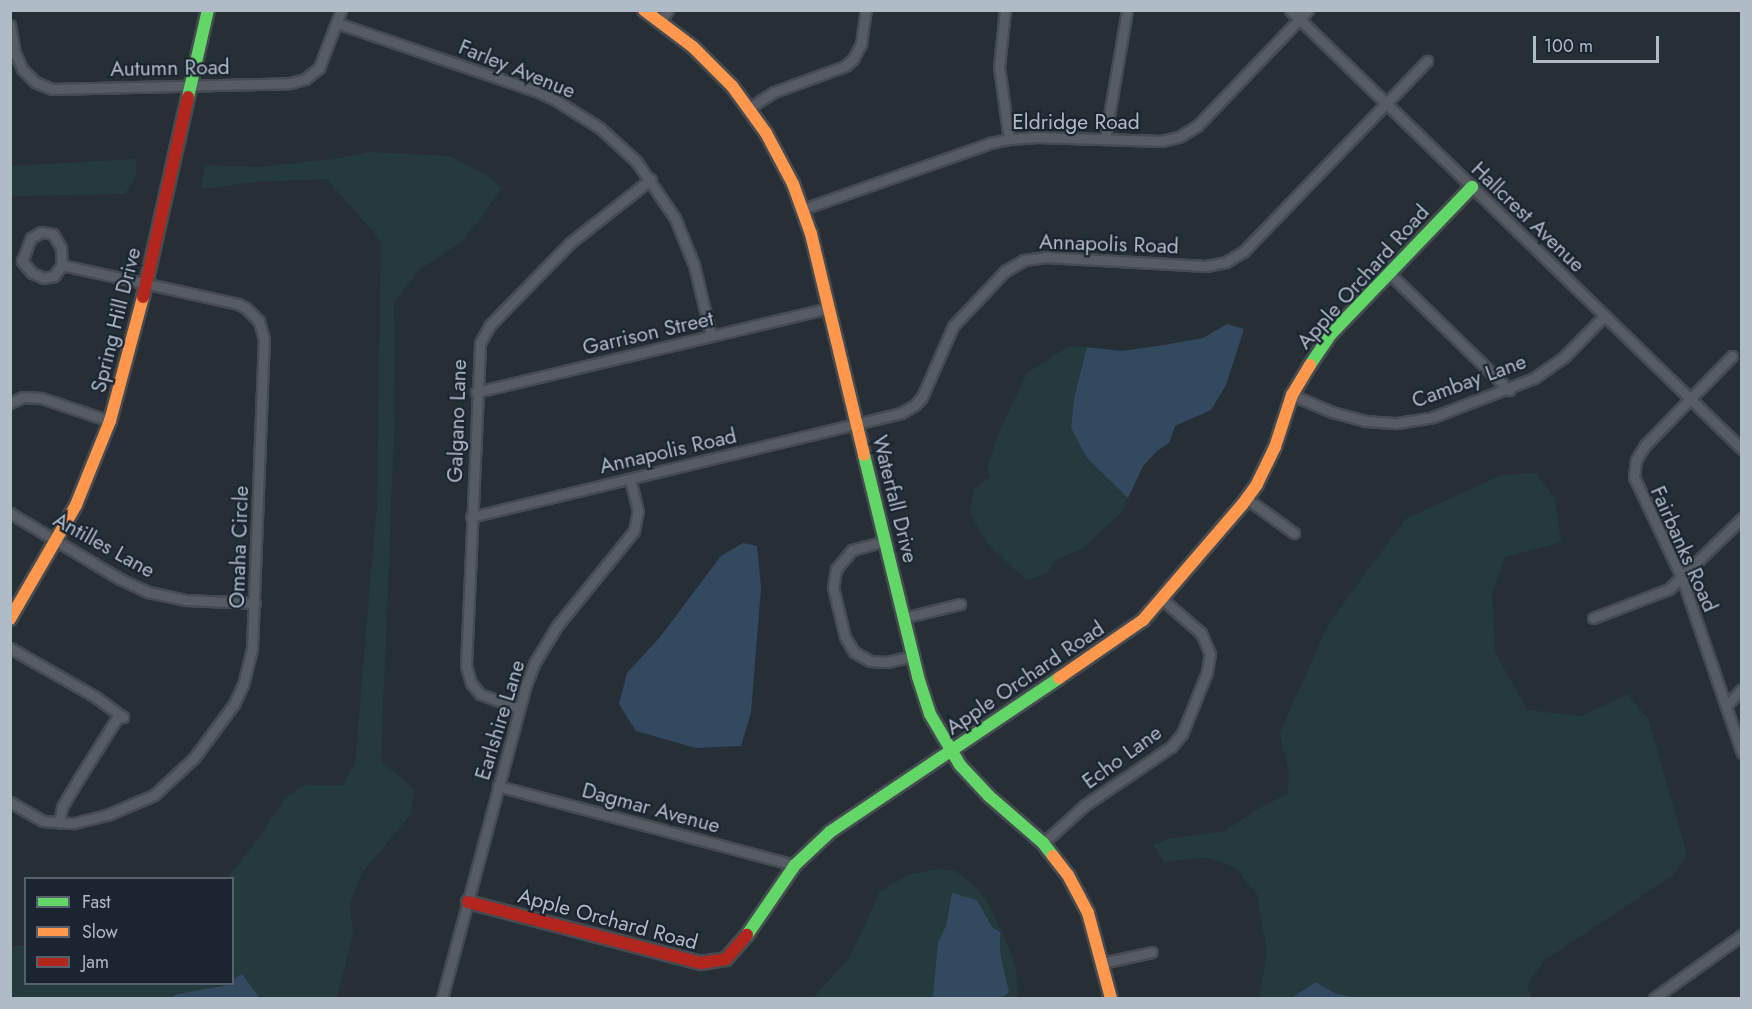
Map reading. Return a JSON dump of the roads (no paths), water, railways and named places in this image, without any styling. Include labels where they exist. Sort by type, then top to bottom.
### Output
[{"type":"street","name":"Spring Hill Drive","points":[[10,619],[57,541],[93,467],[110,421],[146,283],[207,10]]},
{"type":"street","points":[[337,23],[341,10]]},
{"type":"street","name":"Waterfall Drive","points":[[644,10],[661,21],[713,66],[749,108],[781,159],[802,209],[829,308],[903,618],[930,714],[950,752],[974,781],[1043,843],[1078,893],[1096,936],[1111,999]]},
{"type":"street","points":[[661,21],[668,10]]},
{"type":"street","points":[[749,108],[774,92],[845,66],[853,59],[861,44],[866,10]]},
{"type":"street","points":[[1005,10],[999,67],[1009,139]]},
{"type":"street","points":[[1106,139],[1127,10]]},
{"type":"street","name":"Hallcrest Avenue","points":[[1290,10],[1742,449]]},
{"type":"street","name":"Eldridge Road","points":[[802,209],[979,147],[1009,139],[1161,141],[1189,132],[1308,10]]},
{"type":"street","name":"Autumn Road","points":[[10,25],[15,53],[22,69],[35,82],[52,89],[290,83],[305,79],[324,61],[337,23]]},
{"type":"street","name":"Farley Avenue","points":[[337,23],[524,87],[557,101],[600,128],[630,155],[651,179],[685,241],[711,336]]},
{"type":"street","name":"Annapolis Road","points":[[471,517],[901,413],[915,405],[924,391],[953,326],[1014,265],[1024,260],[1046,258],[1206,266],[1226,262],[1244,251],[1427,61]]},
{"type":"street","name":"Galgano Lane","points":[[519,708],[486,698],[475,689],[466,666],[477,353],[490,325],[570,243],[651,179]]},
{"type":"street","name":"Apple Orchard Road","points":[[468,902],[709,964],[734,954],[795,865],[830,832],[1125,634],[1162,599],[1247,499],[1266,466],[1292,395],[1302,375],[1326,340],[1472,187]]},
{"type":"street","points":[[42,232],[53,234],[61,248],[62,265],[54,276],[44,279],[32,273],[22,261],[25,248],[31,238],[42,232]]},
{"type":"street","name":"Omaha Circle","points":[[10,802],[43,821],[74,823],[133,805],[165,787],[194,758],[234,704],[243,685],[252,649],[263,330],[254,314],[238,304],[62,265]]},
{"type":"street","points":[[1389,273],[1509,390]]},
{"type":"street","name":"Garrison Street","points":[[476,393],[829,308]]},
{"type":"street","name":"Cambay Lane","points":[[1292,395],[1348,417],[1397,423],[1433,417],[1509,390],[1548,370],[1604,316]]},
{"type":"street","name":"Fairbanks Road","points":[[1732,356],[1645,445],[1634,468],[1636,485],[1682,578],[1742,753]]},
{"type":"street","points":[[10,403],[23,398],[41,398],[110,421]]},
{"type":"street","name":"Earlshire Lane","points":[[442,999],[519,708],[535,662],[551,634],[634,531],[638,510],[630,478]]},
{"type":"street","points":[[1247,499],[1294,533]]},
{"type":"street","name":"Antilles Lane","points":[[10,513],[120,579],[148,592],[184,600],[255,603]]},
{"type":"street","points":[[1593,618],[1659,595],[1682,578],[1742,518]]},
{"type":"street","points":[[885,540],[852,550],[836,569],[833,587],[842,627],[854,652],[870,661],[887,662],[913,656]]},
{"type":"street","name":"Echo Lane","points":[[1043,843],[1085,805],[1164,753],[1182,734],[1207,672],[1210,654],[1201,633],[1162,599]]},
{"type":"street","points":[[903,618],[960,604]]},
{"type":"street","points":[[10,648],[94,696],[123,717],[117,718],[78,780],[62,807],[59,823]]},
{"type":"street","points":[[1726,706],[1742,689]]},
{"type":"street","name":"Dagmar Avenue","points":[[498,786],[795,865]]},
{"type":"street","points":[[1654,999],[1742,935]]},
{"type":"street","points":[[1102,963],[1152,952]]},
{"type":"water","points":[[1227,324],[1244,329],[1226,385],[1211,410],[1175,426],[1169,443],[1157,451],[1143,466],[1128,498],[1087,458],[1071,428],[1074,398],[1087,347],[1122,351],[1164,345],[1203,338]]},
{"type":"water","points":[[743,543],[757,546],[761,588],[751,712],[741,746],[696,748],[636,731],[619,704],[627,673],[660,637],[721,556]]},
{"type":"water","points":[[952,893],[977,900],[992,927],[1000,932],[1000,953],[1009,992],[1002,998],[933,997],[938,942],[946,926]]},
{"type":"water","points":[[242,974],[260,998],[169,998],[178,994],[234,985],[234,978]]},
{"type":"water","points":[[1316,982],[1334,993],[1357,998],[1291,998]]}]
